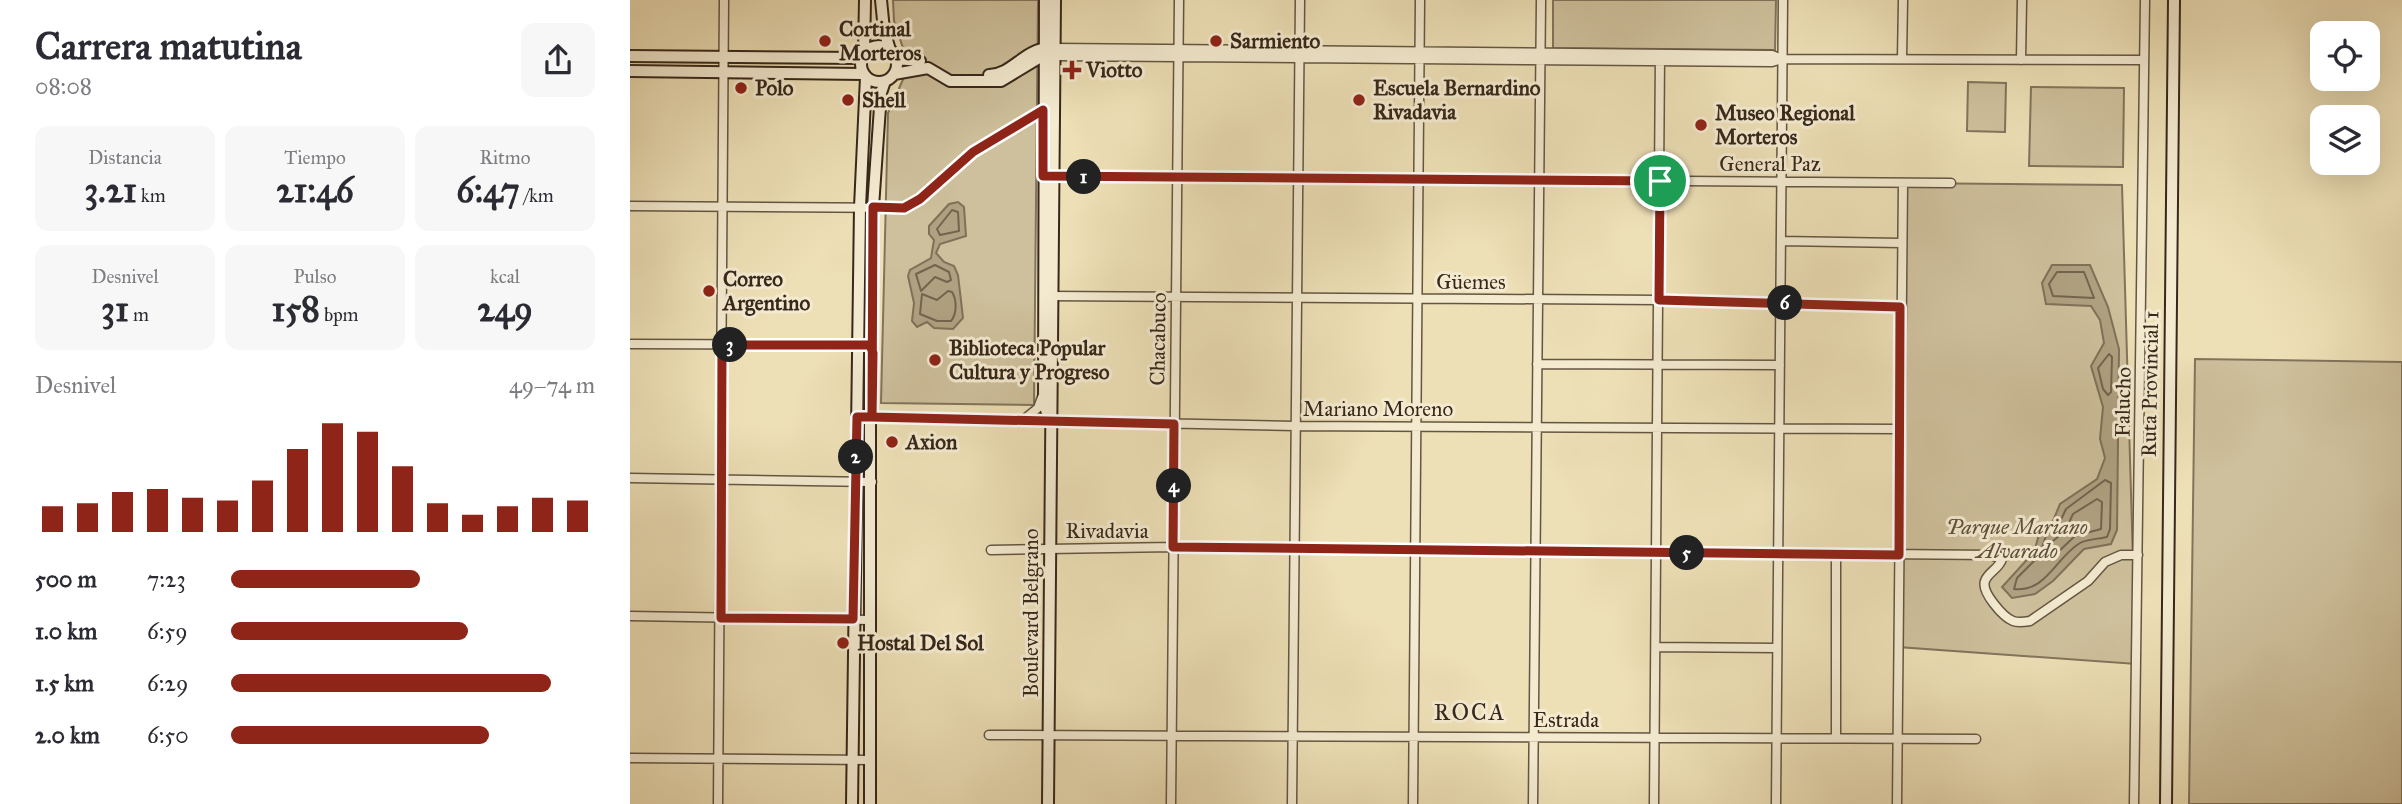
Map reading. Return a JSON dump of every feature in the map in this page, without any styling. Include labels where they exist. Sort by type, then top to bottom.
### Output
[{"type":"street","points":[[718,804],[724,0]]},
{"type":"street","points":[[852,804],[860,207],[865,76],[864,0]]},
{"type":"street","points":[[881,0],[884,30],[893,55],[894,74]]},
{"type":"street","name":"Boulevard Belgrano","points":[[1045,0],[1054,102],[1048,176],[1044,393],[1049,422],[1051,548],[1048,804]]},
{"type":"street","name":"Boulevard Belgrano","points":[[1048,176],[1043,110],[1055,0]]},
{"type":"street","name":"Chacabuco","points":[[1171,804],[1179,0]]},
{"type":"street","points":[[1292,804],[1300,0]]},
{"type":"street","points":[[1413,804],[1420,0]]},
{"type":"street","points":[[1533,804],[1541,0]]},
{"type":"street","points":[[1776,804],[1783,0]]},
{"type":"street","points":[[1902,59],[1903,0]]},
{"type":"street","points":[[2021,60],[2022,0]]},
{"type":"street","name":"Falucho","points":[[2134,804],[2145,0]]},
{"type":"street","name":"Ruta Provincial 1","points":[[2164,804],[2174,0]]},
{"type":"street","points":[[630,56],[863,56],[873,47],[907,62],[928,61],[950,73],[974,78]]},
{"type":"street","points":[[630,71],[865,76],[875,82],[885,81],[894,74],[928,68],[950,81],[1002,74],[1031,51],[1660,58],[1772,62],[1782,59],[2144,60]]},
{"type":"street","points":[[1654,804],[1660,58]]},
{"type":"street","points":[[870,804],[870,345],[873,207],[881,93],[885,81]]},
{"type":"street","points":[[630,206],[904,208],[920,199],[973,152],[1054,102]]},
{"type":"street","name":"General Paz","points":[[1048,176],[1951,183]]},
{"type":"street","points":[[1897,804],[1903,183]]},
{"type":"street","points":[[1781,241],[1901,243]]},
{"type":"street","name":"Boulevard Belgrano","points":[[1047,296],[1054,402],[1049,422]]},
{"type":"street","name":"Güemes","points":[[1047,296],[1659,300],[1900,307]]},
{"type":"street","points":[[630,344],[870,345]]},
{"type":"street","points":[[1537,364],[1780,365]]},
{"type":"street","points":[[1023,421],[1038,408],[1044,393]]},
{"type":"street","name":"Mariano Moreno","points":[[857,417],[1295,426],[1900,429]]},
{"type":"street","points":[[630,478],[872,482]]},
{"type":"street","name":"Rivadavia","points":[[991,550],[1173,547],[2000,556],[2000,565],[1987,578],[1984,589],[2011,621],[2020,622],[2030,621],[2088,581],[2111,558],[2138,555]]},
{"type":"street","points":[[1836,555],[1836,738]]},
{"type":"street","points":[[630,617],[870,620]]},
{"type":"street","points":[[1656,647],[1777,648]]},
{"type":"street","name":"Estrada","points":[[989,735],[1976,739]]},
{"type":"street","points":[[630,758],[870,760]]},
{"type":"green space","points":[[893,0],[1038,0],[1034,405],[881,403],[888,113],[909,66],[894,21]]},
{"type":"green space","points":[[1553,0],[1776,0],[1775,50],[1553,48]]},
{"type":"green space","points":[[1968,82],[2006,83],[2005,132],[1967,131]]},
{"type":"green space","points":[[2031,87],[2124,88],[2123,167],[2029,166]]},
{"type":"green space","name":"Parque Mariano Alvarado","points":[[1903,183],[2122,185],[2136,664],[1898,647]]},
{"type":"green space","points":[[2195,359],[2402,362],[2402,804],[2189,804]]},
{"type":"water","points":[[958,202],[964,207],[966,236],[940,244],[936,253],[944,262],[954,266],[958,275],[963,318],[953,329],[934,328],[927,322],[917,327],[912,321],[914,303],[908,276],[910,270],[931,258],[934,240],[929,234],[929,226],[949,204]]},
{"type":"water","points":[[2052,265],[2090,265],[2108,307],[2119,349],[2117,530],[2111,544],[2084,549],[2053,581],[2035,594],[2012,598],[2002,587],[2034,552],[2040,531],[2053,521],[2060,504],[2097,479],[2105,458],[2100,439],[2103,407],[2091,366],[2104,343],[2100,320],[2091,306],[2046,304],[2042,283]]},
{"type":"place","name":"Cortinal Morteros","points":[[825,41]]},
{"type":"place","name":"Sarmiento","points":[[1216,41]]},
{"type":"place","name":"Viotto","points":[[1072,70]]},
{"type":"place","name":"Polo","points":[[741,88]]},
{"type":"place","name":"Shell","points":[[848,100]]},
{"type":"place","name":"Escuela Bernardino Rivadavia","points":[[1359,100]]},
{"type":"place","name":"Museo Regional Morteros","points":[[1701,125]]},
{"type":"place","name":"Correo Argentino","points":[[709,291]]},
{"type":"place","name":"Biblioteca Popular Cultura y Progreso","points":[[935,360]]},
{"type":"place","name":"Axion","points":[[892,442]]},
{"type":"place","name":"Hostal Del Sol","points":[[843,643]]},
{"type":"district","name":"ROCA","points":[[1470,712]]},
{"type":"route","points":[[1660,181],[1043,176],[1043,110],[966,157],[920,199],[904,208],[873,207],[870,345],[873,353],[872,417],[857,417],[853,619],[721,618],[722,345],[870,345],[873,353],[872,417],[1174,424],[1173,547],[1899,555],[1900,307],[1659,300],[1660,181]]}]
